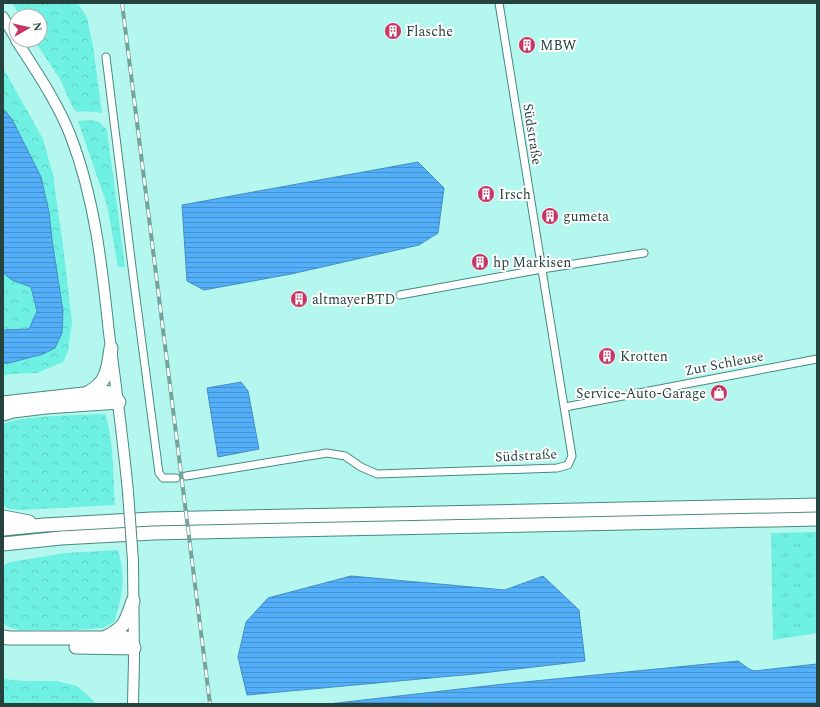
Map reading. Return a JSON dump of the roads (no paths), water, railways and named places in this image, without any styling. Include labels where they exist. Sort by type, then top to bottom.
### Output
[{"type":"highway","points":[[83,394],[96,388],[103,380],[109,364],[111,348]]},
{"type":"highway","points":[[3,403],[101,392],[111,393],[119,402]]},
{"type":"highway","points":[[3,414],[13,411],[119,402]]},
{"type":"highway","points":[[3,529],[44,525],[152,519],[817,505]]},
{"type":"highway","points":[[3,517],[44,525]]},
{"type":"highway","points":[[3,544],[38,540],[153,533],[817,519]]},
{"type":"highway","points":[[3,550],[38,540]]},
{"type":"highway","points":[[104,638],[116,632],[124,625],[133,601]]},
{"type":"highway","points":[[3,637],[122,637],[131,642],[134,648],[3,646]]},
{"type":"main road","points":[[3,17],[8,26]]},
{"type":"main road","points":[[21,48],[53,99],[71,136],[90,195],[101,264],[119,402],[128,492],[133,561],[134,648],[132,703]]},
{"type":"street","name":"Südstraße","points":[[186,476],[327,453],[345,456],[361,467],[377,474],[557,468],[568,465],[572,456],[565,407],[499,3]]},
{"type":"street","points":[[106,57],[159,473],[163,478],[176,478]]},
{"type":"street","points":[[400,295],[542,269],[644,253]]},
{"type":"street","name":"Zur Schleuse","points":[[565,407],[817,359]]},
{"type":"railway","points":[[122,3],[210,704]]},
{"type":"place","name":"Flasche","points":[[393,31]]},
{"type":"place","name":"MBW","points":[[527,45]]},
{"type":"place","name":"Irsch","points":[[486,194]]},
{"type":"place","name":"gumeta","points":[[550,216]]},
{"type":"place","name":"hp Markisen","points":[[480,262]]},
{"type":"place","name":"altmayerBTD","points":[[299,299]]},
{"type":"place","name":"Krotten","points":[[607,356]]},
{"type":"place","name":"Service-Auto-Garage","points":[[719,393]]}]
